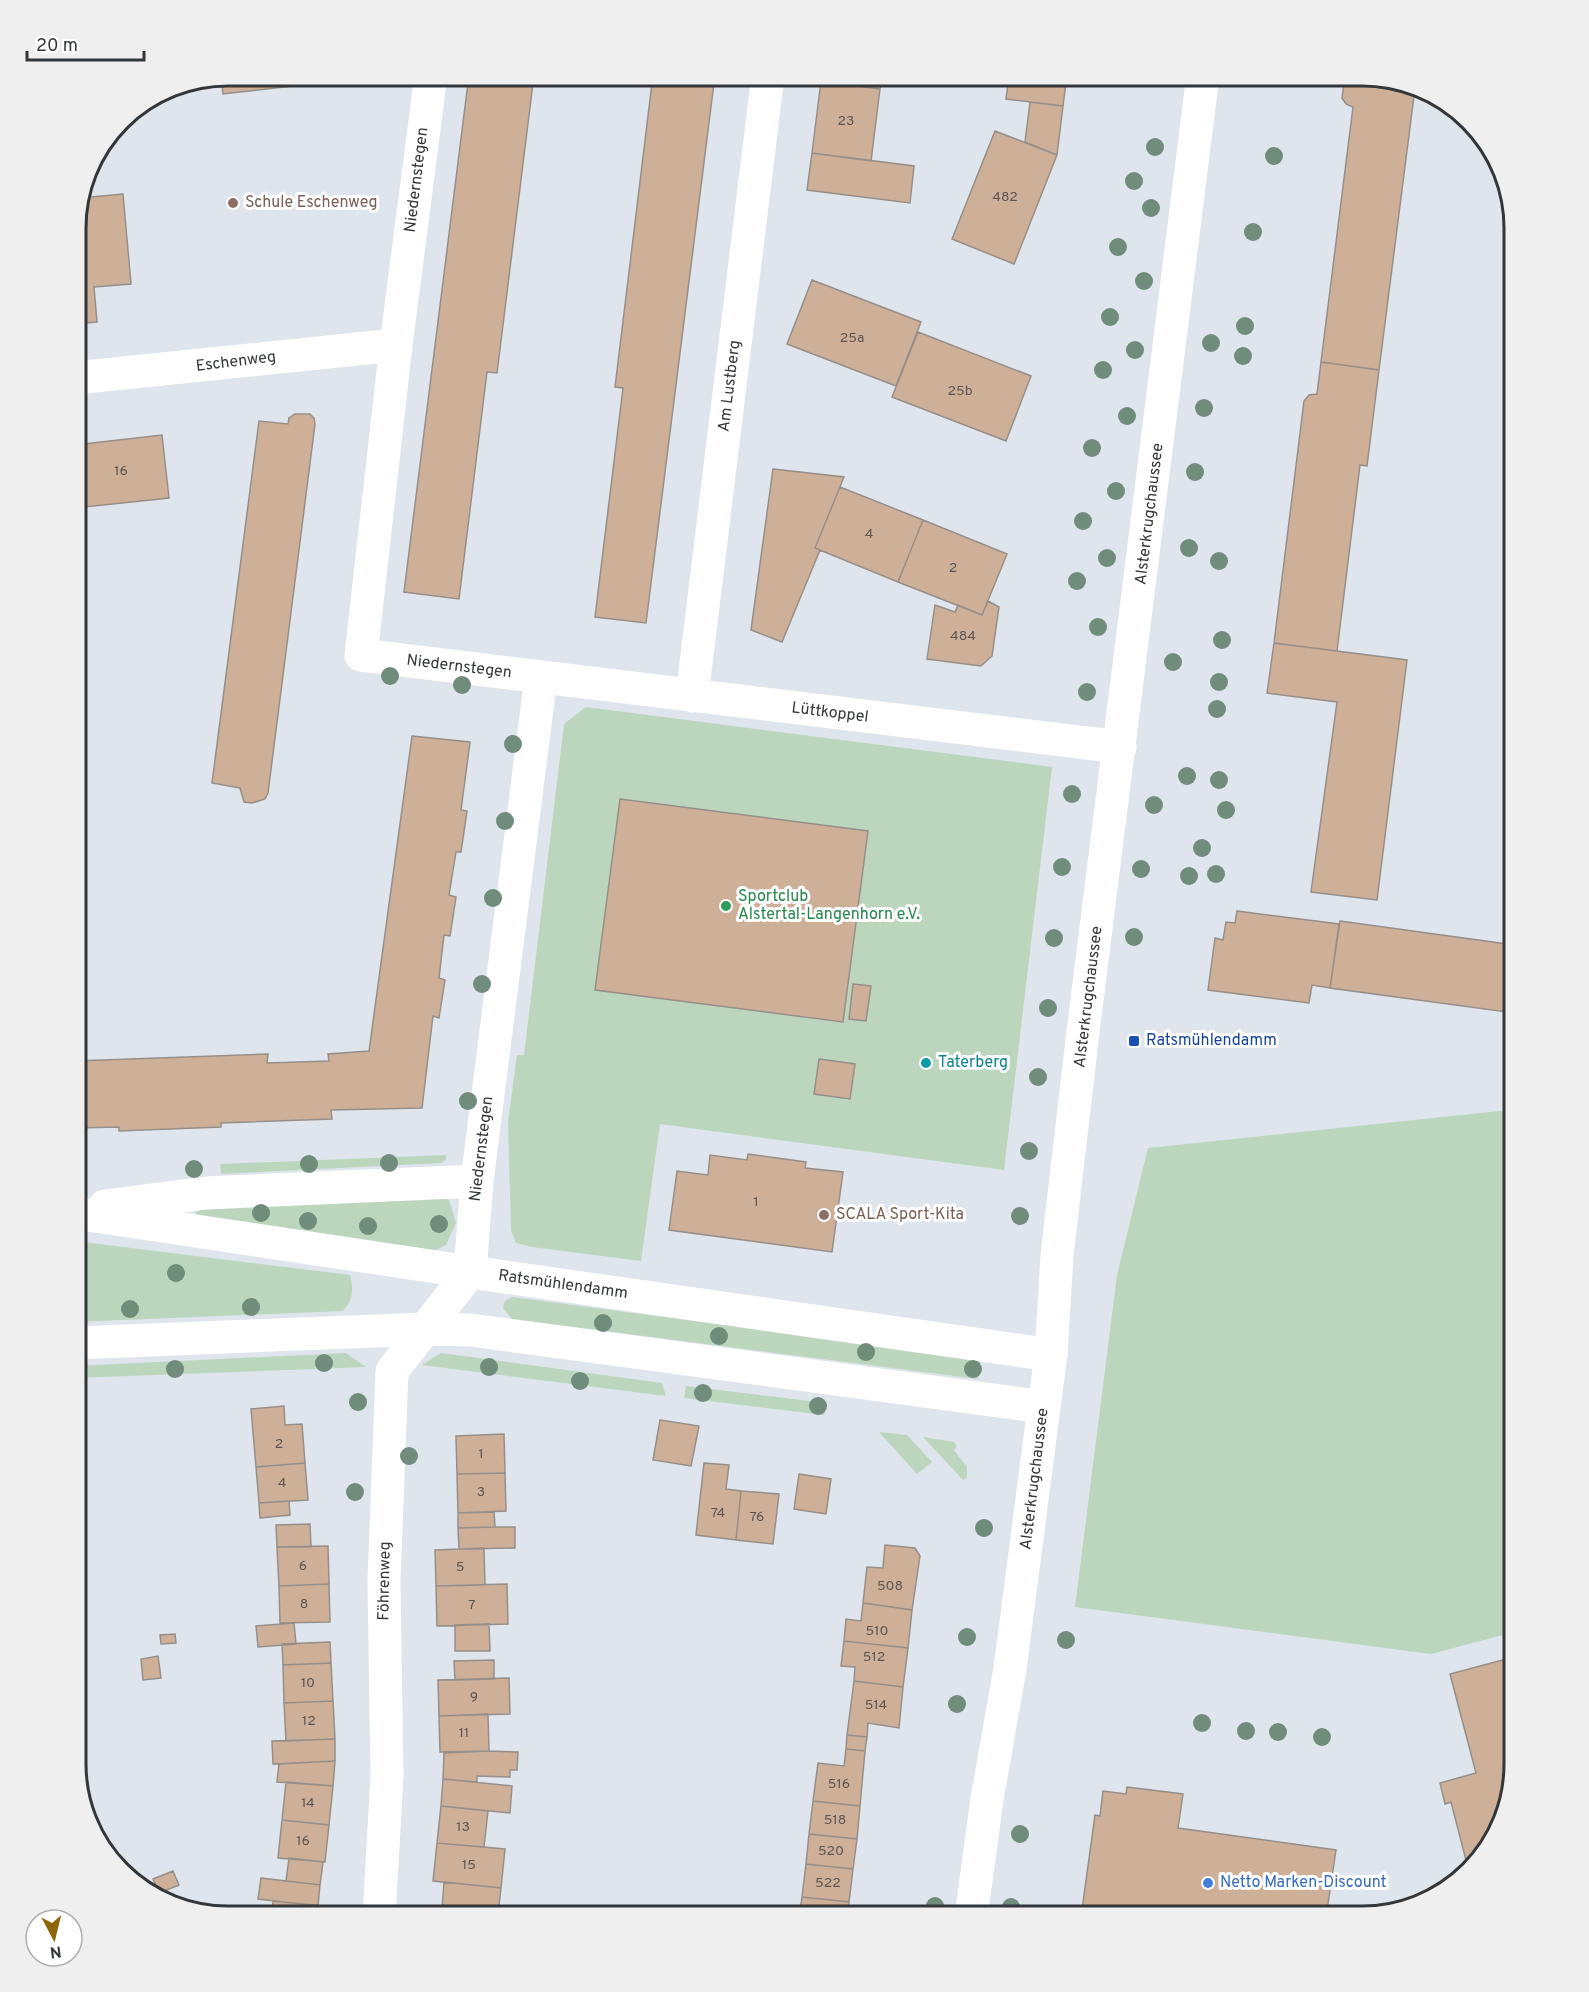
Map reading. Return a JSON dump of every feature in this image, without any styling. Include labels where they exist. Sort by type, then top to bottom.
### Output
[{"type":"street","name":"Niedernstegen","points":[[430,86],[396,345],[361,655],[541,677],[477,1181],[470,1272]]},
{"type":"street","name":"Am Lustberg","points":[[692,696],[767,86]]},
{"type":"street","name":"Alsterkrugchaussee","points":[[972,1906],[987,1799],[1010,1669],[1051,1355],[1057,1256],[1202,86]]},
{"type":"street","name":"Eschenweg","points":[[86,377],[396,345]]},
{"type":"street","name":"Lüttkoppel","points":[[541,677],[1120,747]]},
{"type":"street","name":"Ratsmühlendamm","points":[[86,1209],[206,1193],[477,1181]]},
{"type":"street","name":"Ratsmühlendamm","points":[[86,1213],[470,1272],[1051,1355]]},
{"type":"street","name":"Föhrenweg","points":[[380,1906],[387,1776],[384,1581],[392,1371],[470,1272]]},
{"type":"street","points":[[86,1343],[426,1329],[470,1330],[1044,1407]]},
{"type":"green space","name":"Sportclub Alstertal-Langenhorn e.V.","points":[[586,707],[1052,767],[1004,1170],[660,1124],[641,1261],[516,1243],[511,1231],[508,1122],[517,1055],[524,1055],[564,724]]},
{"type":"green space","points":[[1504,1111],[1504,1635],[1431,1654],[1075,1607],[1117,1275],[1148,1148]]},
{"type":"green space","points":[[446,1155],[446,1160],[441,1163],[221,1174],[220,1164]]},
{"type":"green space","points":[[439,1195],[449,1200],[456,1223],[446,1245],[433,1251],[196,1217],[196,1212],[203,1209]]},
{"type":"green space","points":[[86,1242],[350,1275],[352,1294],[343,1311],[86,1322]]},
{"type":"green space","points":[[512,1297],[981,1359],[978,1379],[512,1319],[503,1308],[505,1301]]},
{"type":"green space","points":[[346,1353],[366,1367],[86,1378],[86,1365]]},
{"type":"green space","points":[[441,1353],[662,1383],[666,1396],[422,1365]]},
{"type":"green space","points":[[686,1386],[826,1403],[824,1415],[684,1398]]},
{"type":"green space","points":[[879,1432],[907,1435],[932,1462],[917,1474]]},
{"type":"green space","points":[[923,1437],[954,1442],[957,1446],[954,1450],[967,1467],[967,1478],[963,1480]]},
{"type":"building","points":[[222,86],[292,86],[223,94]]},
{"type":"building","points":[[468,86],[533,86],[497,373],[487,372],[459,599],[404,592]]},
{"type":"building","points":[[652,86],[714,86],[646,623],[595,617],[623,388],[615,387]]},
{"type":"building","points":[[820,86],[858,86],[880,89],[871,161],[812,153]]},
{"type":"building","points":[[858,86],[880,86],[880,89]]},
{"type":"building","points":[[1008,86],[1066,86],[1063,106],[1006,99]]},
{"type":"building","points":[[1344,86],[1389,88],[1414,96],[1379,370],[1321,362],[1353,107],[1346,104],[1342,98]]},
{"type":"building","points":[[1030,102],[1063,106],[1057,155],[1025,142]]},
{"type":"building","points":[[995,131],[1057,155],[1014,264],[952,239]]},
{"type":"building","points":[[812,153],[914,166],[910,203],[807,190]]},
{"type":"building","points":[[123,194],[131,284],[94,287],[97,322],[86,323],[86,218],[89,197]]},
{"type":"building","points":[[812,280],[921,322],[896,386],[787,344]]},
{"type":"building","points":[[918,332],[1031,376],[1006,441],[892,397]]},
{"type":"building","points":[[1321,362],[1379,370],[1367,466],[1360,465],[1337,651],[1274,643],[1304,401],[1309,395],[1317,394]]},
{"type":"building","points":[[295,414],[310,414],[315,424],[268,793],[265,799],[252,803],[244,802],[240,788],[212,783],[259,421],[288,424],[289,418]]},
{"type":"building","points":[[162,435],[169,498],[86,507],[86,444]]},
{"type":"building","points":[[773,469],[844,477],[815,548],[820,550],[782,642],[751,630]]},
{"type":"building","points":[[840,487],[923,520],[898,582],[815,548]]},
{"type":"building","points":[[923,520],[1007,554],[982,615],[898,582]]},
{"type":"building","points":[[988,601],[999,607],[992,656],[981,666],[927,659],[935,605],[955,612],[958,605],[982,615]]},
{"type":"building","points":[[1274,643],[1407,660],[1377,900],[1311,892],[1337,702],[1267,693]]},
{"type":"building","points":[[412,736],[470,742],[461,810],[467,811],[461,852],[456,852],[449,895],[456,897],[450,936],[444,935],[439,978],[445,980],[439,1018],[433,1016],[422,1108],[331,1110],[332,1119],[221,1123],[221,1127],[119,1131],[119,1127],[86,1128],[86,1061],[268,1054],[267,1063],[329,1061],[328,1054],[369,1051]]},
{"type":"building","points":[[620,799],[868,831],[843,1022],[595,990]]},
{"type":"building","points":[[1237,911],[1339,924],[1330,988],[1312,985],[1309,1003],[1208,990],[1215,938],[1223,940],[1226,922],[1235,923]]},
{"type":"building","points":[[1340,921],[1504,944],[1504,1012],[1330,988]]},
{"type":"building","points":[[853,984],[871,986],[866,1021],[849,1019]]},
{"type":"building","points":[[819,1059],[855,1064],[850,1099],[814,1094]]},
{"type":"building","points":[[748,1154],[806,1162],[805,1168],[843,1172],[832,1252],[669,1230],[677,1171],[708,1175],[710,1155],[747,1160]]},
{"type":"building","points":[[284,1406],[285,1425],[302,1424],[305,1463],[256,1467],[251,1409]]},
{"type":"building","points":[[660,1420],[699,1426],[691,1466],[653,1460]]},
{"type":"building","points":[[504,1434],[505,1473],[457,1474],[456,1436]]},
{"type":"building","points":[[305,1463],[308,1500],[259,1503],[256,1467]]},
{"type":"building","points":[[704,1463],[729,1465],[726,1489],[741,1491],[736,1540],[696,1535]]},
{"type":"building","points":[[505,1473],[506,1511],[458,1513],[457,1474]]},
{"type":"building","points":[[799,1474],[831,1479],[826,1514],[794,1509]]},
{"type":"building","points":[[741,1491],[779,1494],[773,1544],[736,1540]]},
{"type":"building","points":[[289,1501],[290,1515],[260,1518],[259,1503]]},
{"type":"building","points":[[494,1512],[495,1527],[458,1528],[458,1513]]},
{"type":"building","points":[[310,1524],[311,1547],[277,1547],[276,1525]]},
{"type":"building","points":[[515,1527],[515,1548],[459,1549],[458,1528]]},
{"type":"building","points":[[885,1545],[915,1548],[920,1556],[912,1610],[863,1603],[867,1567],[883,1568]]},
{"type":"building","points":[[328,1546],[329,1584],[279,1586],[277,1547]]},
{"type":"building","points":[[484,1548],[485,1585],[436,1586],[435,1550]]},
{"type":"building","points":[[329,1584],[330,1622],[280,1623],[279,1586]]},
{"type":"building","points":[[507,1584],[508,1624],[437,1626],[436,1586]]},
{"type":"building","points":[[863,1603],[912,1610],[908,1648],[844,1641],[846,1619],[861,1621]]},
{"type":"building","points":[[294,1623],[296,1644],[258,1647],[256,1626]]},
{"type":"building","points":[[489,1624],[490,1651],[455,1651],[455,1625]]},
{"type":"building","points":[[175,1634],[176,1643],[161,1644],[160,1635]]},
{"type":"building","points":[[844,1641],[908,1648],[903,1687],[854,1681],[855,1667],[841,1666]]},
{"type":"building","points":[[330,1642],[331,1663],[283,1665],[282,1644]]},
{"type":"building","points":[[158,1656],[161,1678],[143,1680],[141,1659]]},
{"type":"building","points":[[494,1660],[494,1679],[455,1680],[454,1661]]},
{"type":"building","points":[[1504,1660],[1504,1765],[1499,1801],[1485,1836],[1466,1860],[1451,1802],[1445,1804],[1440,1783],[1476,1773],[1450,1674]]},
{"type":"building","points":[[331,1663],[333,1701],[284,1703],[283,1665]]},
{"type":"building","points":[[509,1678],[510,1714],[439,1716],[438,1680]]},
{"type":"building","points":[[854,1681],[903,1687],[899,1728],[868,1723],[867,1737],[847,1735]]},
{"type":"building","points":[[333,1701],[335,1739],[286,1741],[284,1703]]},
{"type":"building","points":[[488,1714],[489,1751],[440,1752],[439,1716]]},
{"type":"building","points":[[847,1735],[867,1737],[865,1751],[846,1749]]},
{"type":"building","points":[[335,1739],[335,1761],[273,1764],[272,1741]]},
{"type":"building","points":[[846,1749],[865,1751],[860,1806],[813,1801],[818,1763],[844,1766]]},
{"type":"building","points":[[518,1752],[517,1770],[510,1770],[510,1777],[477,1776],[477,1782],[443,1779],[444,1753]]},
{"type":"building","points":[[335,1761],[333,1786],[277,1782],[279,1764]]},
{"type":"building","points":[[443,1779],[512,1786],[510,1813],[441,1806]]},
{"type":"building","points":[[286,1782],[333,1786],[329,1825],[282,1820]]},
{"type":"building","name":"Netto Marken-Discount","points":[[1127,1787],[1183,1794],[1178,1828],[1336,1850],[1328,1906],[1083,1906],[1095,1815],[1100,1816],[1103,1791],[1126,1794]]},
{"type":"building","points":[[813,1801],[860,1806],[857,1839],[809,1834]]},
{"type":"building","points":[[441,1806],[488,1811],[484,1847],[437,1843]]},
{"type":"building","points":[[282,1820],[329,1825],[325,1862],[278,1858]]},
{"type":"building","points":[[809,1834],[857,1839],[853,1869],[806,1864]]},
{"type":"building","points":[[437,1843],[505,1849],[501,1888],[433,1881]]},
{"type":"building","points":[[289,1858],[323,1862],[320,1885],[286,1881]]},
{"type":"building","points":[[806,1864],[853,1869],[849,1902],[802,1897]]},
{"type":"building","points":[[173,1871],[179,1885],[164,1891],[157,1887],[153,1879]]},
{"type":"building","points":[[261,1878],[320,1885],[318,1906],[258,1899]]},
{"type":"building","points":[[444,1882],[501,1888],[499,1906],[442,1906]]},
{"type":"building","points":[[802,1897],[849,1902],[848,1906],[801,1906]]},
{"type":"building","points":[[273,1901],[322,1906],[273,1906]]},
{"type":"place","name":"Schule Eschenweg","points":[[233,203]]},
{"type":"place","name":"Sportclub Alstertal-Langenhorn e.V.","points":[[726,906]]},
{"type":"place","name":"Ratsmühlendamm","points":[[1134,1041]]},
{"type":"place","name":"Taterberg","points":[[926,1063]]},
{"type":"place","name":"SCALA Sport-Kita","points":[[824,1215]]},
{"type":"place","name":"Netto Marken-Discount","points":[[1208,1883]]}]
